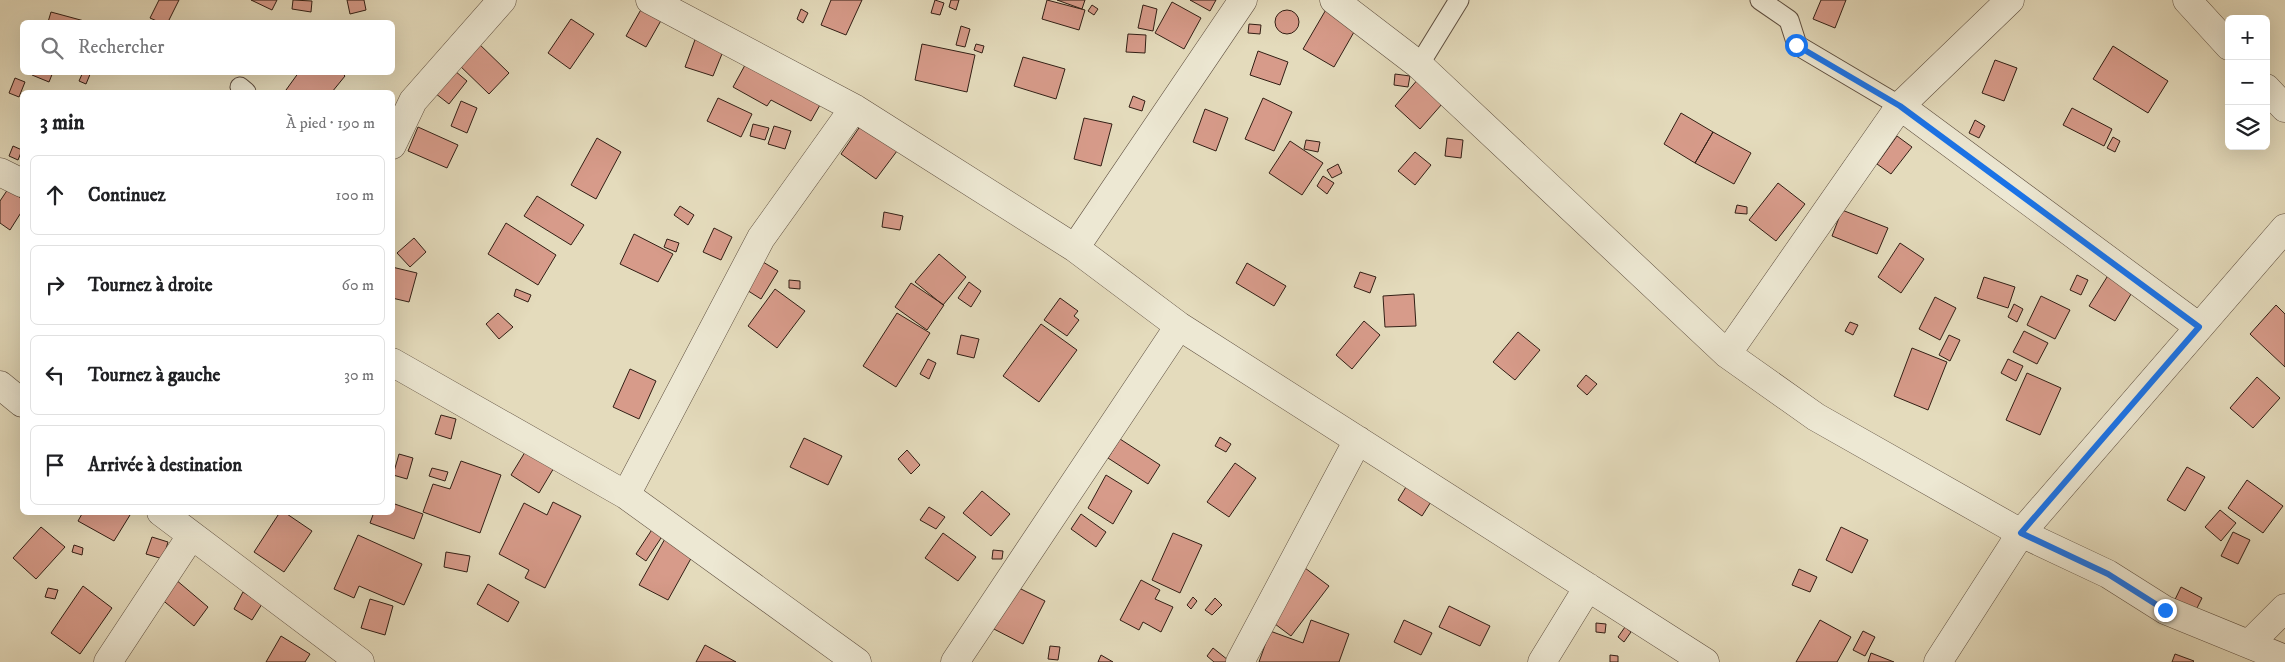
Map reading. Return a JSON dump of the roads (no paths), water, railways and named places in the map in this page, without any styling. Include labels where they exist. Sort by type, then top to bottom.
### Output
[{"type":"street","points":[[395,139],[413,101],[502,0]]},
{"type":"street","points":[[650,0],[854,108],[1076,248],[1179,326],[1705,662]]},
{"type":"street","points":[[1076,248],[1242,0]]},
{"type":"street","points":[[1334,0],[1419,65],[1726,354],[1816,417],[2021,533],[2108,574],[2165,610],[2285,659]]},
{"type":"street","points":[[1726,354],[1900,106],[2010,0]]},
{"type":"street","points":[[2187,0],[2225,42]]},
{"type":"street","points":[[2270,92],[2285,108]]},
{"type":"street","points":[[1900,106],[2199,327]]},
{"type":"street","points":[[626,495],[761,238],[854,108]]},
{"type":"street","points":[[0,172],[20,182]]},
{"type":"street","points":[[1938,662],[2021,533],[2285,228]]},
{"type":"street","points":[[955,662],[1179,326]]},
{"type":"street","points":[[395,364],[626,495],[858,662]]},
{"type":"street","points":[[0,385],[20,401]]},
{"type":"street","points":[[1240,662],[1358,440]]},
{"type":"street","points":[[165,515],[190,536],[360,662]]},
{"type":"street","points":[[108,662],[190,536]]},
{"type":"street","points":[[1542,662],[1588,587]]},
{"type":"street","points":[[2249,644],[2285,608]]},
{"type":"lane","points":[[1419,65],[1458,0]]},
{"type":"lane","points":[[1760,0],[1789,20],[1796,45],[1900,106]]}]
